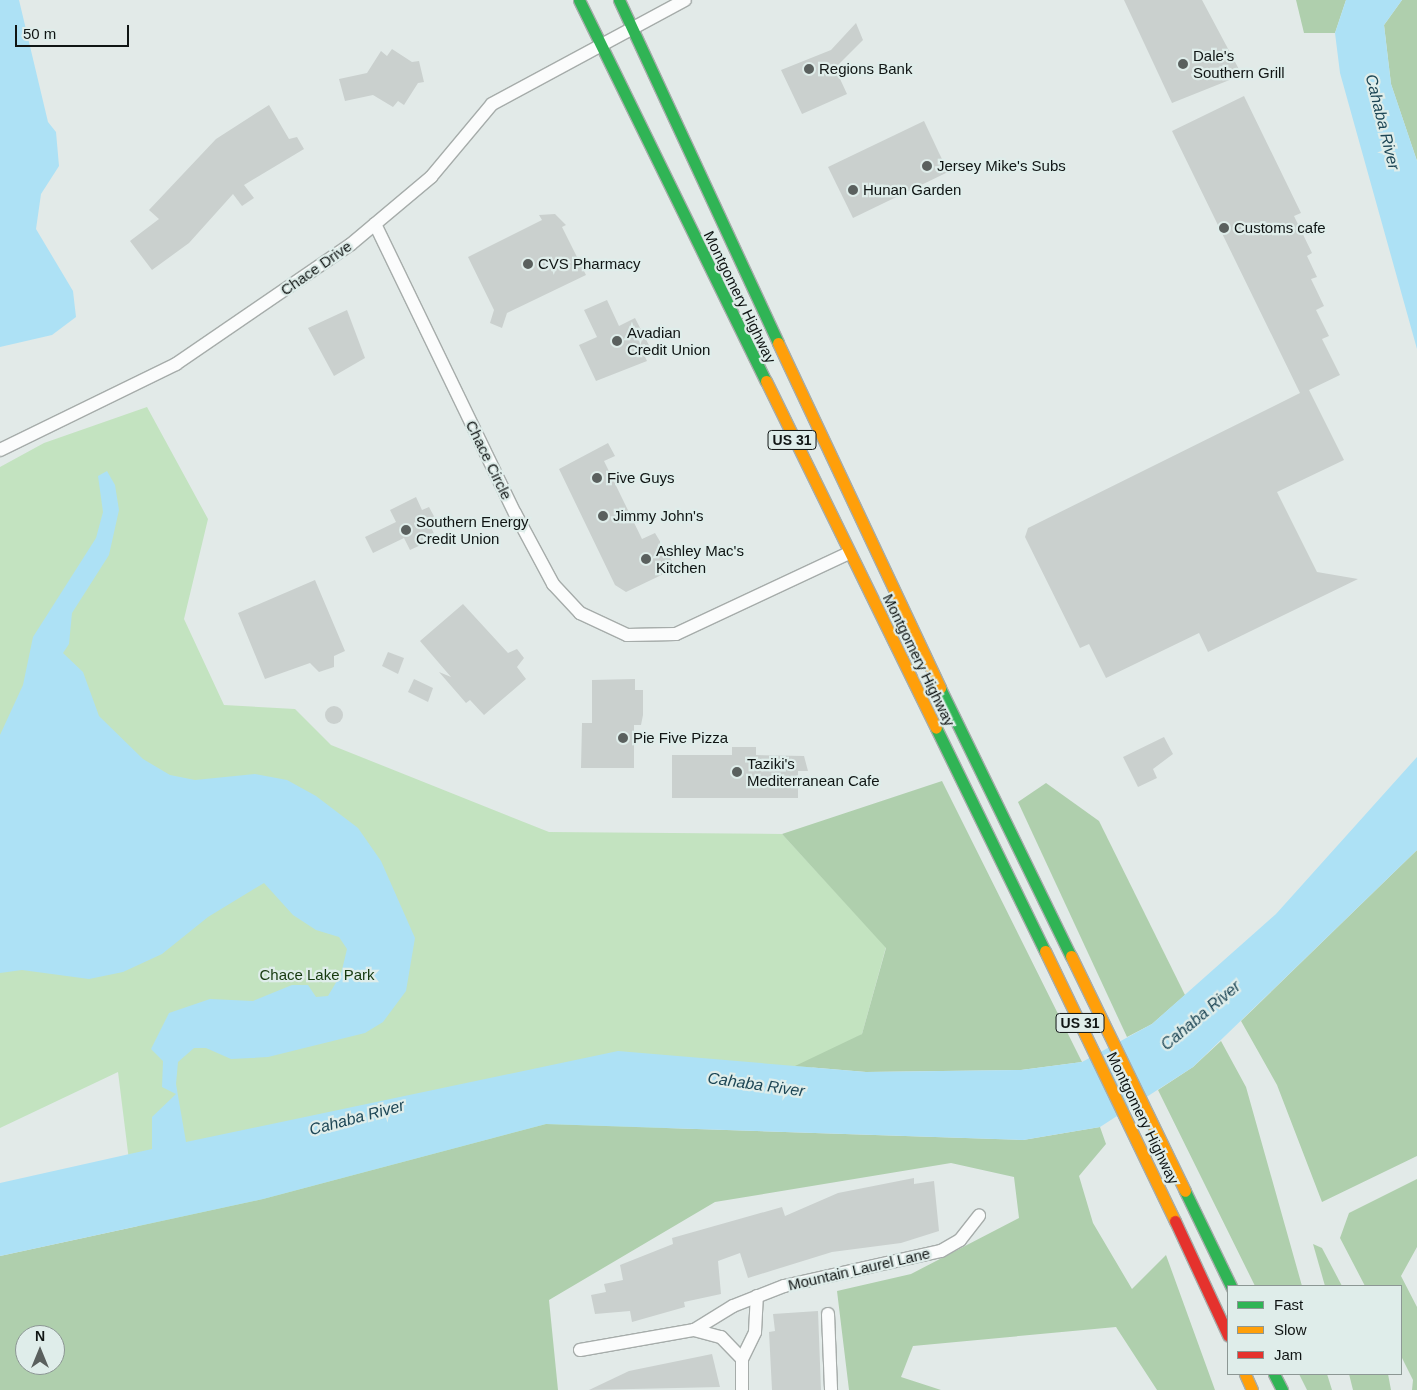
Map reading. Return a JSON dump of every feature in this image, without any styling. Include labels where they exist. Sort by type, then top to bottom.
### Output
[{"type":"main road","name":"Montgomery Highway","points":[[579,0],[1151,1168],[1227,1334]]},
{"type":"main road","name":"Montgomery Highway","points":[[619,0],[1027,869],[1231,1285]]},
{"type":"main road","points":[[1245,1375],[1252,1390]]},
{"type":"main road","points":[[1274,1375],[1282,1390]]},
{"type":"street","name":"Chace Drive","points":[[0,450],[176,364],[375,224],[431,177],[492,104],[602,46],[632,26],[685,0]]},
{"type":"street","name":"Chace Circle","points":[[375,224],[518,520],[553,584],[580,612],[627,635],[676,634],[849,553]]},
{"type":"street","name":"Mountain Laurel Lane","points":[[580,1350],[694,1330],[757,1296],[941,1251],[960,1240],[978,1216]]},
{"type":"street","points":[[742,1390],[742,1358],[755,1332],[757,1296]]},
{"type":"street","points":[[828,1314],[832,1390]]},
{"type":"street","name":"Mountain Laurel Lane","points":[[694,1330],[721,1337],[742,1358]]},
{"type":"green space","points":[[1296,0],[1346,0],[1335,33],[1304,33]]},
{"type":"green space","points":[[1402,0],[1417,0],[1417,161],[1391,84],[1384,25]]},
{"type":"green space","name":"Chace Lake Park","points":[[147,407],[208,519],[184,619],[224,705],[295,709],[331,745],[549,832],[782,834],[886,947],[862,1034],[757,1105],[343,1206],[140,1249],[118,1072],[0,1128],[0,467],[44,443]]},
{"type":"green space","points":[[942,781],[1082,1062],[1021,1070],[866,1072],[795,1066],[862,1034],[886,948],[782,834]]},
{"type":"green space","points":[[1046,783],[1099,821],[1185,995],[1152,1024],[1127,1037],[1018,802]]},
{"type":"green space","points":[[1417,850],[1417,1156],[1322,1202],[1277,1085],[1241,1021]]},
{"type":"green space","points":[[1221,1041],[1246,1087],[1302,1285],[1255,1285],[1158,1090],[1193,1067]]},
{"type":"green space","points":[[546,1124],[1023,1140],[1100,1127],[1106,1144],[1079,1176],[1093,1223],[1132,1289],[1166,1255],[1215,1390],[1157,1390],[1116,1327],[913,1346],[901,1377],[941,1390],[849,1390],[837,1291],[911,1274],[1019,1218],[1014,1177],[951,1163],[715,1202],[549,1300],[558,1390],[0,1390],[0,1256],[263,1199]]},
{"type":"green space","points":[[1417,1179],[1417,1247],[1401,1276],[1417,1307],[1417,1390],[1412,1390],[1413,1380],[1402,1358],[1402,1285],[1364,1285],[1340,1238],[1349,1213]]},
{"type":"green space","points":[[1313,1244],[1322,1248],[1341,1285],[1325,1285]]},
{"type":"green space","points":[[1300,1375],[1327,1375],[1332,1390],[1307,1390]]},
{"type":"green space","points":[[1349,1375],[1388,1375],[1391,1390],[1353,1390]]},
{"type":"water","points":[[0,0],[19,0],[48,122],[56,132],[59,166],[41,194],[36,229],[73,291],[76,317],[52,335],[0,347]]},
{"type":"water","name":"Cahaba River","points":[[1346,0],[1402,0],[1384,25],[1391,84],[1417,161],[1417,349],[1340,73],[1335,33]]},
{"type":"water","name":"Cahaba River","points":[[107,471],[115,485],[119,510],[109,555],[72,613],[69,644],[63,653],[83,672],[99,716],[143,759],[170,775],[195,780],[255,774],[287,780],[316,796],[358,828],[381,861],[415,938],[406,991],[383,1022],[365,1033],[268,1057],[231,1059],[206,1048],[194,1048],[178,1062],[176,1084],[186,1142],[618,1051],[866,1072],[1021,1070],[1082,1062],[1152,1024],[1276,914],[1417,757],[1417,850],[1193,1067],[1100,1127],[1023,1140],[546,1124],[263,1199],[0,1256],[0,1183],[152,1149],[152,1117],[176,1094],[162,1087],[163,1061],[151,1049],[169,1013],[210,999],[253,1001],[292,985],[308,985],[316,997],[328,996],[341,974],[347,949],[339,937],[316,930],[293,915],[264,883],[208,917],[162,954],[123,972],[89,979],[22,970],[0,973],[0,735],[23,685],[33,637],[96,538],[103,512],[98,476]]},
{"type":"building","points":[[1124,0],[1202,0],[1242,75],[1172,103]]},
{"type":"building","name":"Regions Bank","points":[[856,23],[863,40],[835,68],[847,94],[802,114],[781,70],[831,50]]},
{"type":"building","points":[[392,49],[412,62],[419,61],[424,82],[418,83],[404,105],[398,101],[393,107],[373,95],[345,101],[339,79],[367,73],[381,51],[387,56]]},
{"type":"building","points":[[1244,96],[1301,213],[1294,216],[1312,253],[1307,256],[1317,277],[1311,279],[1324,306],[1316,310],[1329,336],[1322,339],[1340,375],[1309,390],[1344,460],[1277,492],[1317,572],[1358,579],[1208,652],[1199,633],[1106,678],[1089,644],[1080,648],[1025,537],[1028,528],[1300,393],[1172,131]]},
{"type":"building","points":[[269,105],[289,139],[297,137],[304,149],[244,185],[254,198],[242,206],[233,194],[189,243],[152,270],[130,241],[159,219],[149,210],[216,139]]},
{"type":"building","points":[[924,121],[948,172],[853,218],[828,167]]},
{"type":"building","name":"CVS Pharmacy","points":[[555,214],[566,225],[562,227],[586,275],[507,313],[502,328],[490,323],[494,310],[468,257],[542,220],[539,215]]},
{"type":"building","name":"Avadian Credit Union","points":[[607,300],[619,326],[635,318],[653,353],[645,357],[647,361],[596,381],[579,345],[597,337],[584,310]]},
{"type":"building","points":[[347,310],[365,358],[334,376],[308,328]]},
{"type":"building","points":[[608,443],[615,456],[604,461],[642,539],[655,533],[676,568],[626,592],[615,585],[559,469]]},
{"type":"building","name":"Southern Energy Credit Union","points":[[416,497],[422,510],[429,507],[436,520],[429,523],[436,538],[410,550],[404,538],[373,553],[365,537],[396,522],[390,510]]},
{"type":"building","points":[[315,580],[345,651],[334,656],[334,667],[319,672],[310,663],[265,679],[238,613]]},
{"type":"building","points":[[463,604],[508,653],[517,649],[524,658],[517,667],[526,679],[484,715],[470,700],[466,703],[439,672],[451,677],[420,641]]},
{"type":"building","points":[[388,652],[404,658],[398,674],[382,666]]},
{"type":"building","points":[[414,679],[433,688],[428,702],[408,692]]},
{"type":"building","points":[[635,679],[635,690],[643,690],[643,715],[641,725],[634,725],[634,768],[581,768],[582,723],[592,723],[592,680]]},
{"type":"building","points":[[334,706],[340,709],[343,715],[340,721],[334,724],[328,721],[325,715],[328,709]]},
{"type":"building","points":[[1164,737],[1173,754],[1153,769],[1157,778],[1138,787],[1123,757]]},
{"type":"building","points":[[732,747],[756,747],[756,755],[804,756],[808,771],[798,771],[798,798],[672,798],[672,755],[732,755]]},
{"type":"building","points":[[914,1178],[914,1184],[934,1181],[939,1231],[901,1243],[832,1252],[748,1278],[740,1253],[718,1261],[721,1294],[684,1302],[685,1307],[632,1322],[630,1311],[595,1314],[591,1295],[606,1292],[604,1284],[623,1280],[620,1265],[673,1244],[672,1238],[782,1207],[785,1216],[838,1193]]},
{"type":"building","points":[[818,1311],[821,1390],[772,1390],[769,1332],[775,1331],[773,1314]]},
{"type":"building","points":[[712,1354],[720,1387],[589,1390],[629,1371]]},
{"type":"traffic: fast","points":[[579,0],[766,381]]},
{"type":"traffic: fast","points":[[619,0],[778,343]]},
{"type":"traffic: fast","points":[[940,688],[1071,956]]},
{"type":"traffic: fast","points":[[936,728],[1045,951]]},
{"type":"traffic: fast","points":[[1185,1191],[1231,1285]]},
{"type":"traffic: fast","points":[[1274,1375],[1282,1390]]},
{"type":"traffic: slow","points":[[778,343],[940,688]]},
{"type":"traffic: slow","points":[[766,381],[936,728]]},
{"type":"traffic: slow","points":[[1045,951],[1175,1221]]},
{"type":"traffic: slow","points":[[1071,956],[1185,1191]]},
{"type":"traffic: slow","points":[[1245,1375],[1252,1390]]},
{"type":"traffic: jam","points":[[1175,1221],[1227,1333]]},
{"type":"place","name":"Dale's Southern Grill","points":[[1183,64]]},
{"type":"place","name":"Regions Bank","points":[[809,69]]},
{"type":"place","name":"Jersey Mike's Subs","points":[[927,166]]},
{"type":"place","name":"Hunan Garden","points":[[853,190]]},
{"type":"place","name":"Customs cafe","points":[[1224,228]]},
{"type":"place","name":"CVS Pharmacy","points":[[528,264]]},
{"type":"place","name":"Avadian Credit Union","points":[[617,341]]},
{"type":"place","name":"Five Guys","points":[[597,478]]},
{"type":"place","name":"Jimmy John's","points":[[603,516]]},
{"type":"place","name":"Southern Energy Credit Union","points":[[406,530]]},
{"type":"place","name":"Ashley Mac's Kitchen","points":[[646,559]]},
{"type":"place","name":"Pie Five Pizza","points":[[623,738]]},
{"type":"place","name":"Taziki's Mediterranean Cafe","points":[[737,772]]}]
